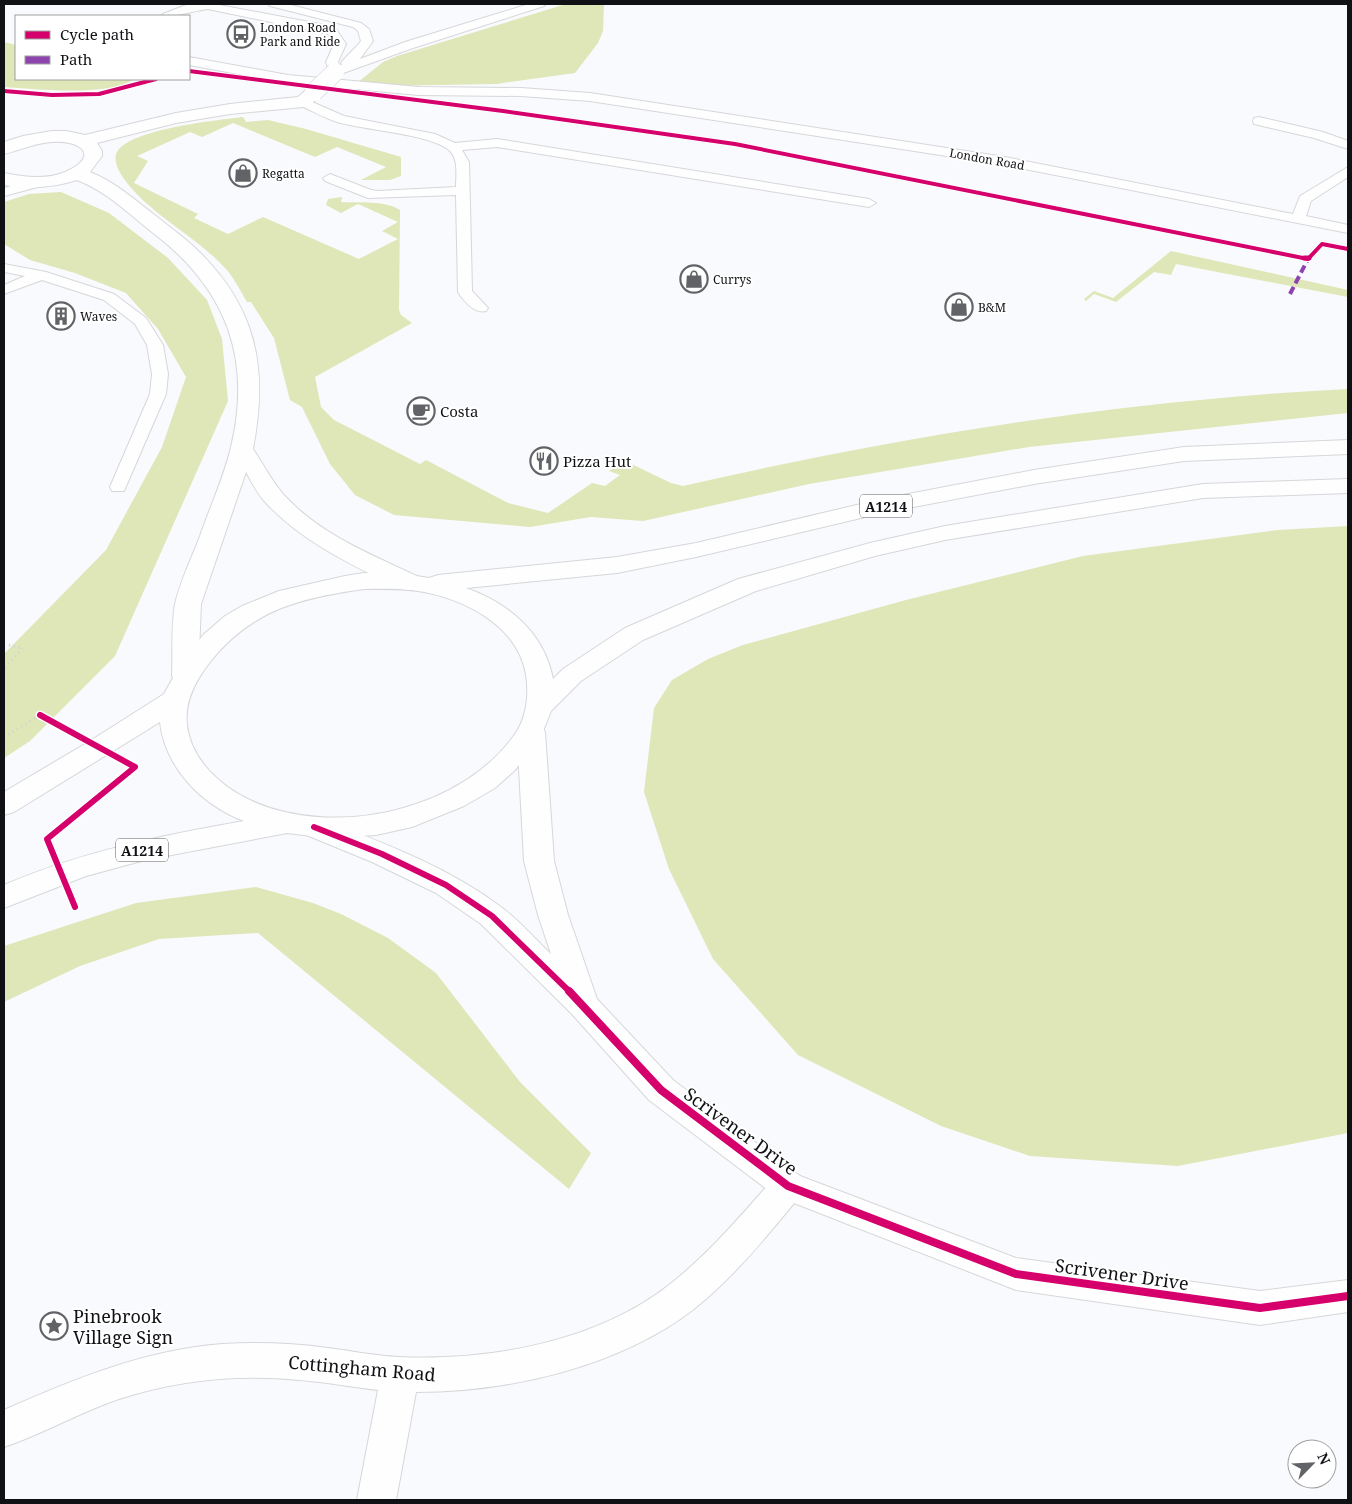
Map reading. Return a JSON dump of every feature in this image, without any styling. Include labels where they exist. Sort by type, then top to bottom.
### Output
[{"type":"street","points":[[83,141],[176,118],[309,97],[335,72]]},
{"type":"street","points":[[4,179],[20,182],[40,182],[60,179],[86,167],[94,158],[94,151],[90,145],[83,141],[61,136],[42,136],[5,146]]},
{"type":"street","points":[[76,173],[103,185],[189,252],[217,285],[236,316],[249,369],[251,396],[248,424],[242,448],[188,604],[174,730],[186,762],[214,793],[251,813],[300,825],[351,828],[394,822],[462,797],[500,770],[536,719]]},
{"type":"street","name":"A1214","points":[[417,583],[617,565],[696,550],[882,506],[1034,477],[1184,454],[1348,447]]},
{"type":"street","points":[[242,448],[274,498],[303,525],[341,550],[417,583]]},
{"type":"street","name":"A1214","points":[[536,719],[572,675],[634,634],[747,585],[870,550],[945,533],[1202,491],[1348,486]]},
{"type":"street","points":[[4,805],[100,748],[180,687],[219,634],[249,614],[286,597],[323,586],[364,581],[417,583]]},
{"type":"street","name":"Scrivener Drive","points":[[417,583],[463,595],[503,617],[528,644],[541,674],[536,719],[539,861],[553,916],[582,1004]]},
{"type":"street","name":"A1214","points":[[4,897],[61,873],[147,849],[300,825]]},
{"type":"street","name":"Scrivener Drive","points":[[300,825],[382,854],[446,885],[492,916],[582,1004],[661,1090],[788,1186],[1016,1274],[1260,1308],[1348,1296]]},
{"type":"street","name":"Cottingham Road","points":[[4,1429],[105,1386],[143,1374],[192,1364],[292,1362],[400,1375],[443,1375],[479,1372],[540,1361],[601,1341],[655,1315],[697,1283],[729,1254],[788,1186]]},
{"type":"street","points":[[377,1500],[400,1375]]},
{"type":"lane","points":[[274,4],[345,20],[357,24],[363,30],[367,41],[366,45],[357,55],[335,72]]},
{"type":"lane","points":[[335,72],[378,55],[540,4]]},
{"type":"lane","points":[[169,15],[186,8],[208,6],[332,32],[340,44],[332,62],[335,72]]},
{"type":"lane","name":"London Road","points":[[190,61],[288,79],[419,91],[522,92],[590,97],[1005,161],[1348,230]]},
{"type":"lane","points":[[309,97],[340,119],[435,138],[453,147],[459,154],[462,162],[465,292],[481,308]]},
{"type":"lane","points":[[1259,121],[1324,136],[1348,145]]},
{"type":"lane","points":[[453,147],[484,143],[497,144],[869,203]]},
{"type":"lane","points":[[1298,220],[1300,208],[1305,199],[1348,171]]},
{"type":"lane","points":[[330,178],[368,194],[378,195],[462,191]]},
{"type":"lane","points":[[4,192],[40,182]]},
{"type":"lane","points":[[4,260],[41,275],[109,297],[141,321],[155,344],[160,374],[158,394],[118,487]]},
{"type":"lane","points":[[4,268],[41,275]]},
{"type":"lane","points":[[4,290],[41,275]]},
{"type":"path","points":[[4,644],[23,648],[4,668]]},
{"type":"path","points":[[4,737],[40,715],[100,748]]},
{"type":"green space","points":[[566,4],[604,4],[603,31],[598,43],[575,73],[496,84],[378,86],[357,83],[383,62],[397,56]]},
{"type":"green space","points":[[4,42],[15,45],[15,80],[133,80],[122,85],[90,90],[4,87]]},
{"type":"green space","points":[[243,117],[246,122],[268,120],[306,129],[401,157],[401,176],[390,180],[361,180],[386,167],[337,147],[315,157],[233,123],[202,137],[190,132],[137,156],[148,161],[134,183],[198,214],[194,218],[228,234],[263,217],[359,259],[398,239],[382,231],[398,222],[358,204],[341,213],[326,205],[328,199],[342,197],[341,202],[379,203],[400,210],[399,310],[401,315],[412,323],[315,377],[321,407],[334,420],[420,464],[426,460],[508,503],[548,513],[592,483],[605,486],[620,475],[609,471],[625,461],[671,483],[683,486],[847,451],[930,436],[1097,411],[1264,394],[1348,389],[1348,413],[1029,447],[809,484],[643,521],[591,517],[530,527],[394,515],[355,495],[330,464],[302,407],[290,400],[274,338],[251,302],[247,302],[227,271],[215,258],[141,198],[124,179],[117,165],[115,158],[117,152],[125,144],[139,137],[176,127]]},
{"type":"green space","points":[[61,192],[109,213],[168,258],[207,300],[222,339],[228,401],[115,656],[30,741],[4,758],[4,654],[106,550],[162,447],[186,377],[158,329],[126,293],[75,273],[30,260],[4,244],[4,202],[29,194]]},
{"type":"green space","points":[[1171,251],[1348,290],[1348,297],[1176,264],[1171,275],[1154,272],[1116,302],[1094,294],[1086,301],[1084,299],[1094,291],[1113,298]]},
{"type":"green space","points":[[1348,526],[1348,1133],[1178,1166],[1030,1156],[941,1126],[798,1055],[713,959],[669,869],[644,792],[654,708],[672,680],[708,659],[743,645],[906,600],[1083,556],[1278,530]]},
{"type":"green space","points":[[256,887],[313,903],[341,914],[388,938],[436,973],[520,1082],[591,1153],[569,1189],[258,933],[159,939],[80,966],[4,1002],[4,946],[136,903]]},
{"type":"marked path","points":[[1290,294],[1308,259]]},
{"type":"cycle path","points":[[190,71],[503,111],[735,144],[1308,259],[1322,244],[1348,249]]},
{"type":"cycle path","points":[[4,91],[52,95],[99,94],[152,80]]},
{"type":"cycle path","points":[[40,715],[135,767],[47,839],[75,907]]},
{"type":"cycle path","points":[[314,827],[382,854],[446,885],[492,916],[582,1004],[661,1090],[788,1186],[1016,1274],[1260,1308],[1348,1296]]},
{"type":"place","name":"London Road Park and Ride","points":[[241,34]]},
{"type":"place","name":"Regatta","points":[[243,173]]},
{"type":"place","name":"Currys","points":[[694,279]]},
{"type":"place","name":"B&M","points":[[959,307]]},
{"type":"place","name":"Waves","points":[[61,316]]},
{"type":"place","name":"Costa","points":[[421,411]]},
{"type":"place","name":"Pizza Hut","points":[[544,461]]},
{"type":"place","name":"Pinebrook Village Sign","points":[[54,1326]]}]
